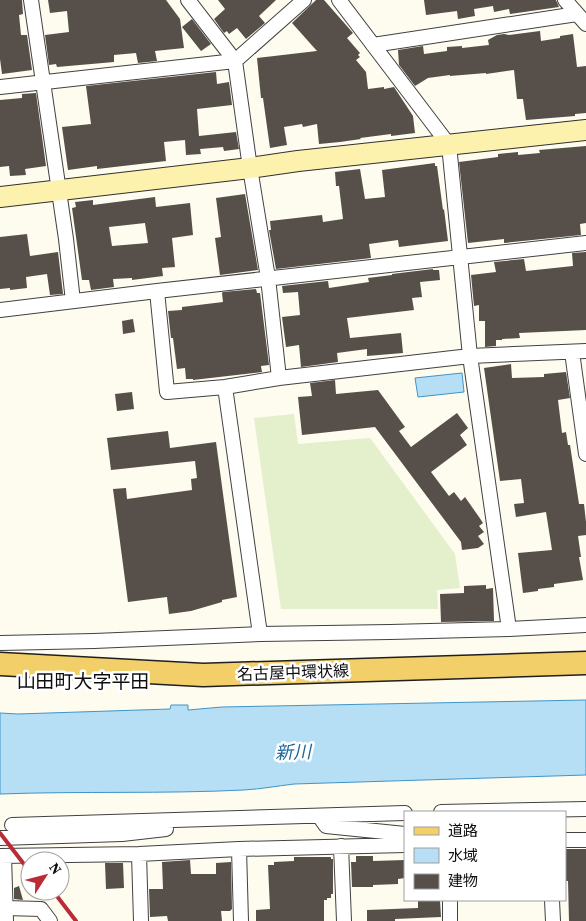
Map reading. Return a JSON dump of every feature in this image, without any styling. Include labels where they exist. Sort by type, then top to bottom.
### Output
[{"type":"main road","name":"名古屋中環状線","points":[[0,664],[203,675],[586,664]]},
{"type":"street","points":[[31,0],[73,301]]},
{"type":"street","points":[[188,0],[235,60],[268,278],[279,378]]},
{"type":"street","points":[[0,87],[235,60],[304,0]]},
{"type":"street","points":[[339,0],[449,145],[470,356],[509,629]]},
{"type":"street","points":[[565,0],[582,19]]},
{"type":"street","points":[[373,45],[582,19]]},
{"type":"street","points":[[0,197],[298,161],[586,130]]},
{"type":"street","points":[[0,310],[586,243]]},
{"type":"street","points":[[156,291],[167,392],[226,387],[279,378],[470,356],[586,352]]},
{"type":"street","points":[[572,352],[586,454]]},
{"type":"street","points":[[226,387],[260,634]]},
{"type":"street","points":[[0,643],[260,634],[509,629],[586,625]]},
{"type":"street","points":[[489,811],[586,809]]},
{"type":"street","points":[[12,826],[404,813]]},
{"type":"street","points":[[319,816],[326,826],[404,834]]},
{"type":"street","points":[[0,838],[122,834],[254,818]]},
{"type":"street","points":[[566,840],[586,840]]},
{"type":"street","points":[[50,921],[41,909],[6,914],[2,856],[140,854],[341,846],[404,846]]},
{"type":"street","points":[[341,846],[344,921]]},
{"type":"street","points":[[239,849],[241,921]]},
{"type":"street","points":[[140,854],[141,921]]},
{"type":"street","points":[[450,901],[450,921]]},
{"type":"street","points":[[552,901],[553,921]]},
{"type":"green space","points":[[294,414],[298,444],[370,438],[455,554],[460,588],[437,590],[438,609],[281,609],[254,418]]},
{"type":"water","points":[[462,373],[464,392],[418,397],[415,378]]},
{"type":"water","name":"新川","points":[[586,700],[586,775],[294,784],[250,790],[0,794],[0,713],[170,709],[171,705],[188,705],[188,710],[222,707]]},
{"type":"building","points":[[0,0],[22,0],[23,14],[19,15],[21,35],[27,35],[32,70],[2,74],[0,59]]},
{"type":"building","points":[[48,0],[166,0],[180,19],[184,48],[155,51],[157,61],[138,63],[136,53],[114,55],[114,62],[57,67],[56,64],[49,65],[45,35],[69,32],[67,11],[50,13]]},
{"type":"building","points":[[218,0],[276,0],[259,16],[265,23],[246,39],[237,28],[229,34],[227,31],[224,33],[214,19],[225,9]]},
{"type":"building","points":[[316,0],[324,0],[353,33],[347,38],[360,53],[358,55],[360,57],[356,60],[366,72],[368,89],[394,87],[413,116],[415,133],[391,136],[391,134],[319,144],[317,124],[303,127],[302,124],[284,127],[287,145],[270,148],[263,98],[261,98],[257,58],[317,51],[292,23]]},
{"type":"building","points":[[424,0],[556,0],[559,7],[510,14],[509,9],[494,12],[493,6],[474,9],[475,16],[458,19],[457,11],[426,15]]},
{"type":"building","points":[[192,19],[211,44],[201,51],[182,27]]},
{"type":"building","points":[[540,31],[541,41],[573,34],[577,67],[586,66],[586,113],[575,114],[575,116],[526,120],[523,99],[517,99],[514,70],[428,78],[415,86],[399,65],[398,50],[423,46],[424,54],[447,51],[447,47],[462,46],[462,48],[489,45],[488,40],[497,35]]},
{"type":"building","points":[[216,72],[217,84],[229,82],[232,105],[197,109],[199,136],[236,132],[239,149],[224,151],[223,147],[200,149],[201,154],[186,155],[185,140],[164,142],[166,161],[97,169],[97,166],[68,170],[62,127],[91,124],[86,86]]},
{"type":"building","points":[[36,93],[46,166],[25,169],[26,175],[10,176],[9,166],[0,167],[0,100],[22,98],[22,94]]},
{"type":"building","points":[[586,146],[586,223],[580,224],[581,235],[504,243],[504,239],[468,243],[459,162],[498,157],[498,154],[518,152],[518,155],[540,153],[539,150]]},
{"type":"building","points":[[435,163],[448,241],[399,247],[398,240],[369,244],[371,258],[276,269],[269,230],[271,230],[270,221],[322,215],[323,222],[343,219],[339,186],[336,186],[335,172],[360,169],[365,199],[385,197],[382,170]]},
{"type":"building","points":[[245,194],[258,270],[220,275],[215,238],[221,237],[216,198]]},
{"type":"building","points":[[155,197],[156,207],[190,203],[193,235],[172,238],[175,267],[162,268],[163,276],[132,280],[132,278],[113,279],[114,287],[91,290],[89,280],[82,280],[72,208],[76,207],[75,202],[93,200],[93,205]],"holes":[[[145,223],[148,243],[112,246],[109,227]]]},
{"type":"building","points":[[27,234],[30,256],[58,252],[63,294],[50,295],[47,274],[26,277],[27,288],[0,289],[0,237]]},
{"type":"building","points":[[586,252],[586,330],[519,333],[520,338],[496,340],[496,346],[485,347],[485,321],[479,321],[479,305],[474,306],[471,275],[496,272],[494,262],[524,259],[526,271],[573,266],[572,253]]},
{"type":"building","points":[[433,269],[439,270],[440,280],[420,282],[422,297],[412,298],[414,310],[347,318],[350,338],[401,333],[403,353],[367,356],[367,349],[337,353],[338,362],[301,367],[299,345],[286,347],[282,317],[300,315],[298,292],[283,293],[282,286],[328,281],[329,288],[369,282],[368,278]]},
{"type":"building","points":[[256,289],[257,293],[260,293],[269,365],[261,366],[262,372],[193,380],[186,379],[185,368],[177,369],[168,311],[182,310],[182,307],[223,302],[223,292]]},
{"type":"building","points":[[133,319],[135,332],[123,334],[122,321]]},
{"type":"building","points":[[511,364],[512,378],[544,377],[544,374],[566,372],[570,398],[558,400],[562,433],[566,432],[568,445],[570,445],[579,504],[584,504],[586,522],[586,535],[578,536],[583,580],[554,584],[554,587],[523,593],[518,553],[552,550],[546,512],[516,517],[514,504],[524,503],[521,479],[500,481],[484,368]]},
{"type":"building","points":[[335,380],[336,394],[378,390],[405,427],[399,431],[411,447],[457,413],[468,428],[460,435],[467,445],[431,472],[449,496],[454,492],[461,501],[465,497],[483,523],[479,526],[484,532],[478,536],[484,544],[478,548],[462,550],[461,542],[375,427],[302,435],[298,397],[312,396],[310,383]]},
{"type":"building","points":[[132,392],[134,409],[117,411],[115,394]]},
{"type":"building","points":[[168,431],[170,448],[216,442],[237,597],[191,611],[169,614],[167,597],[128,602],[113,489],[126,488],[127,499],[192,490],[191,479],[197,478],[195,461],[111,470],[107,438]]},
{"type":"building","points":[[486,585],[486,589],[493,588],[494,621],[441,622],[440,594],[464,593],[464,586]]},
{"type":"building","points":[[566,849],[586,849],[586,921],[569,921],[568,881],[566,881]]},
{"type":"building","points":[[356,856],[373,856],[373,861],[404,860],[404,878],[398,879],[398,884],[352,887],[351,862],[356,862]]},
{"type":"building","points":[[294,857],[331,857],[333,859],[333,894],[331,894],[331,898],[324,900],[324,921],[256,921],[256,910],[270,909],[268,865],[274,865],[274,862],[294,861]]},
{"type":"building","points":[[190,860],[191,874],[216,874],[216,863],[231,862],[232,909],[230,911],[221,911],[222,921],[168,921],[167,916],[150,917],[149,889],[163,889],[162,862]]},
{"type":"building","points":[[105,863],[123,863],[124,888],[106,889]]},
{"type":"building","points":[[19,886],[20,900],[14,899],[14,888]]},
{"type":"building","points":[[418,901],[440,901],[441,917],[395,919],[395,921],[367,921],[367,910],[418,908]]},
{"type":"railway","points":[[0,833],[20,859]]},
{"type":"railway","points":[[61,901],[76,921]]},
{"type":"district","name":"山田町大字平田","points":[[83,681]]}]
